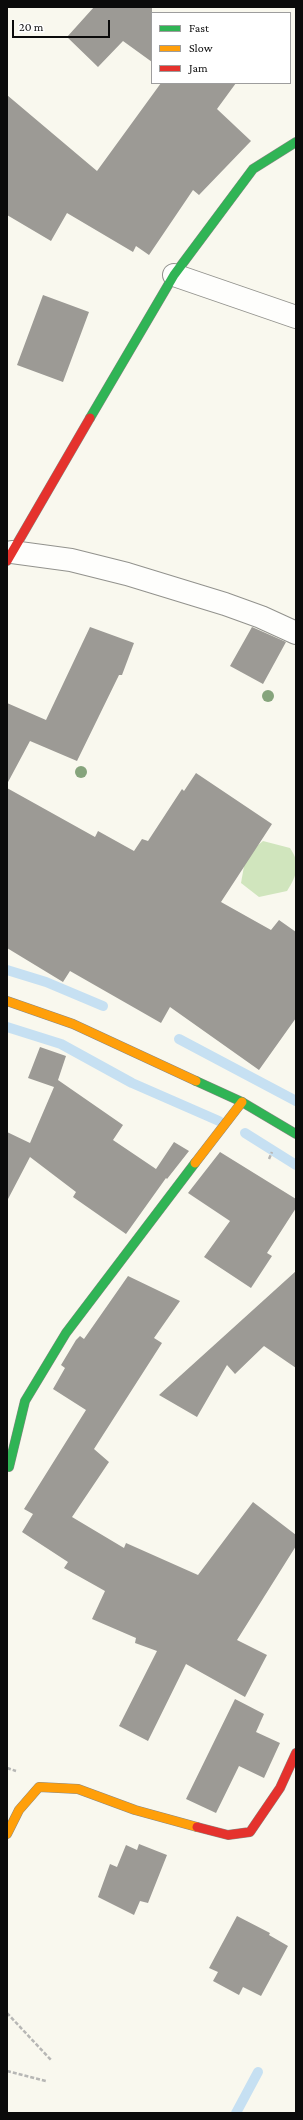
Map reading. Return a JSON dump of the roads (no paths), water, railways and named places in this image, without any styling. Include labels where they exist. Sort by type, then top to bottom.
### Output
[{"type":"street","points":[[296,142],[253,170],[174,275],[10,557],[70,560],[127,574],[225,604],[261,617],[296,633]]},
{"type":"street","points":[[174,275],[296,317]]},
{"type":"street","points":[[7,1001],[73,1024],[242,1102],[296,1134]]},
{"type":"street","points":[[9,1467],[25,1402],[66,1333],[242,1102]]},
{"type":"street","points":[[7,1834],[19,1810],[39,1787],[78,1789],[135,1810],[228,1835],[250,1832],[280,1788],[296,1753]]},
{"type":"waterway","points":[[7,970],[46,982],[103,1006]]},
{"type":"waterway","points":[[7,1027],[61,1044],[132,1083],[219,1121]]},
{"type":"waterway","points":[[179,1039],[296,1101]]},
{"type":"waterway","points":[[245,1133],[296,1165]]},
{"type":"waterway","points":[[236,2113],[258,2072]]}]
